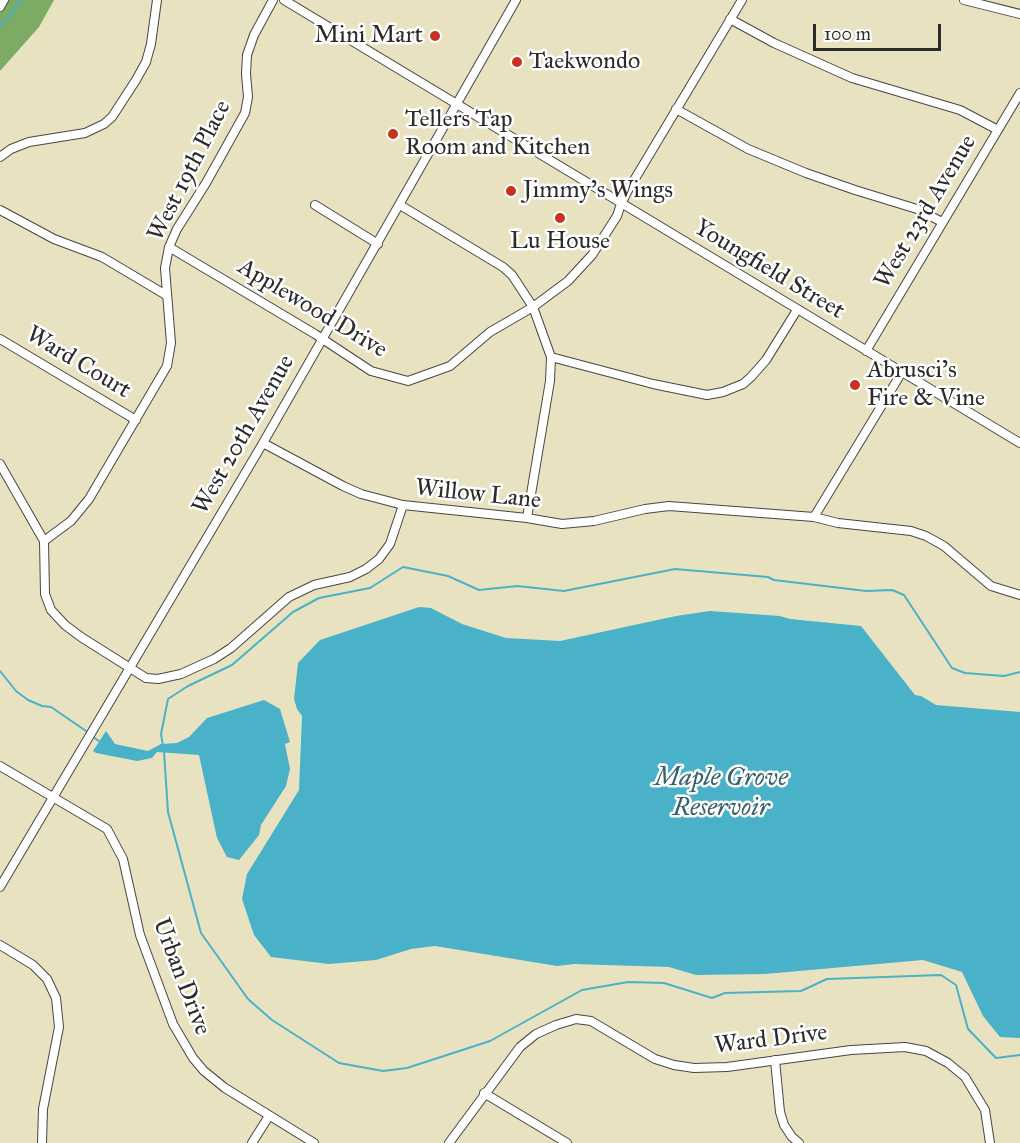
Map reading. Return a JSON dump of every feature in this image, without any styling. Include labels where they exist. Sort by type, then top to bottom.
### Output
[{"type":"street","points":[[0,7],[4,0]]},
{"type":"street","points":[[0,157],[11,148],[29,142],[85,133],[104,124],[112,117],[146,62],[157,0]]},
{"type":"street","name":"West 19th Place","points":[[44,541],[57,533],[81,510],[162,375],[171,343],[165,268],[170,247],[177,230],[245,113],[248,97],[246,74],[248,55],[254,35],[273,0]]},
{"type":"street","name":"Youngfield Street","points":[[284,0],[1020,443]]},
{"type":"street","name":"West 20th Avenue","points":[[0,887],[263,443],[516,0]]},
{"type":"street","name":"Applewood Drive","points":[[170,247],[315,334],[370,371],[408,381],[450,366],[490,332],[533,307],[579,271],[605,237],[621,204],[742,0]]},
{"type":"street","points":[[964,0],[1020,14]]},
{"type":"street","points":[[730,20],[774,43],[852,78],[960,110],[998,130]]},
{"type":"street","name":"West 23rd Avenue","points":[[866,351],[1020,93]]},
{"type":"street","points":[[676,109],[748,149],[825,180],[917,209],[942,222]]},
{"type":"street","points":[[315,205],[378,244]]},
{"type":"street","points":[[400,205],[503,267],[512,275],[533,307],[551,357],[550,381],[527,518]]},
{"type":"street","points":[[0,210],[54,239],[102,257],[166,295]]},
{"type":"street","points":[[551,357],[653,384],[707,395],[723,392],[743,384],[751,377],[766,360],[797,310]]},
{"type":"street","name":"Ward Court","points":[[0,339],[136,420]]},
{"type":"street","points":[[814,517],[902,372]]},
{"type":"street","points":[[263,443],[342,486],[361,494],[403,505]]},
{"type":"street","name":"Willow Lane","points":[[0,464],[44,541],[45,594],[51,610],[81,637],[146,678],[158,679],[181,674],[214,659],[231,648],[289,597],[314,585],[350,577],[366,569],[379,559],[390,544],[403,505],[527,518],[562,524],[594,521],[669,506],[814,517],[838,523],[911,531],[926,536],[952,552],[991,586],[1020,595]]},
{"type":"street","name":"Urban Drive","points":[[0,766],[107,829],[123,859],[141,935],[173,1024],[193,1058],[225,1089],[314,1143]]},
{"type":"street","points":[[0,945],[33,965],[47,979],[56,998],[59,1027],[43,1109],[42,1143]]},
{"type":"street","name":"Ward Drive","points":[[449,1143],[520,1047],[536,1034],[576,1019],[591,1021],[655,1059],[694,1068],[727,1067],[851,1050],[905,1047],[926,1051],[948,1063],[965,1077],[985,1110],[990,1143]]},
{"type":"street","points":[[775,1060],[780,1112],[784,1125],[792,1137],[800,1143]]},
{"type":"street","points":[[484,1093],[567,1143]]},
{"type":"street","points":[[252,1143],[269,1116]]},
{"type":"green space","points":[[6,0],[54,0],[39,27],[0,71],[0,13]]},
{"type":"water","name":"Maple Grove Reservoir","points":[[419,607],[431,608],[462,624],[506,638],[560,641],[710,611],[780,616],[861,626],[915,695],[936,705],[1020,712],[1020,1038],[1000,1037],[983,1016],[962,972],[923,960],[765,974],[696,975],[669,967],[574,964],[557,966],[435,946],[411,949],[376,960],[329,964],[271,957],[254,935],[242,899],[247,874],[299,790],[302,716],[294,699],[298,663],[320,640]]},
{"type":"water","points":[[264,700],[280,709],[290,742],[285,744],[290,769],[286,786],[261,825],[259,835],[239,860],[227,857],[217,838],[199,755],[157,752],[152,758],[137,761],[93,751],[106,731],[115,744],[148,751],[161,744],[177,743],[189,737],[207,718]]},
{"type":"waterway","points":[[0,27],[22,0]]},
{"type":"waterway","points":[[163,746],[161,734],[168,699],[188,686],[232,665],[293,612],[319,598],[370,588],[403,567],[448,576],[479,590],[517,586],[564,591],[675,569],[768,577],[774,580],[866,591],[892,590],[904,595],[952,668],[965,673],[1004,676],[1020,672]]},
{"type":"waterway","points":[[0,671],[16,691],[28,700],[51,707],[89,733]]},
{"type":"waterway","points":[[93,737],[99,741]]},
{"type":"waterway","points":[[164,752],[168,812],[201,933],[248,999],[272,1020],[339,1063],[383,1071],[407,1068],[490,1041],[582,990],[628,982],[664,983],[712,998],[725,993],[801,991],[827,979],[941,975],[956,985],[968,1029],[996,1058],[1020,1055]]},
{"type":"place","name":"Mini Mart","points":[[435,36]]},
{"type":"place","name":"Taekwondo","points":[[517,62]]},
{"type":"place","name":"Tellers Tap Room and Kitchen","points":[[393,134]]},
{"type":"place","name":"Jimmy's Wings","points":[[511,191]]},
{"type":"place","name":"Lu House","points":[[560,218]]},
{"type":"place","name":"Abrusci's Fire & Vine","points":[[855,385]]}]
